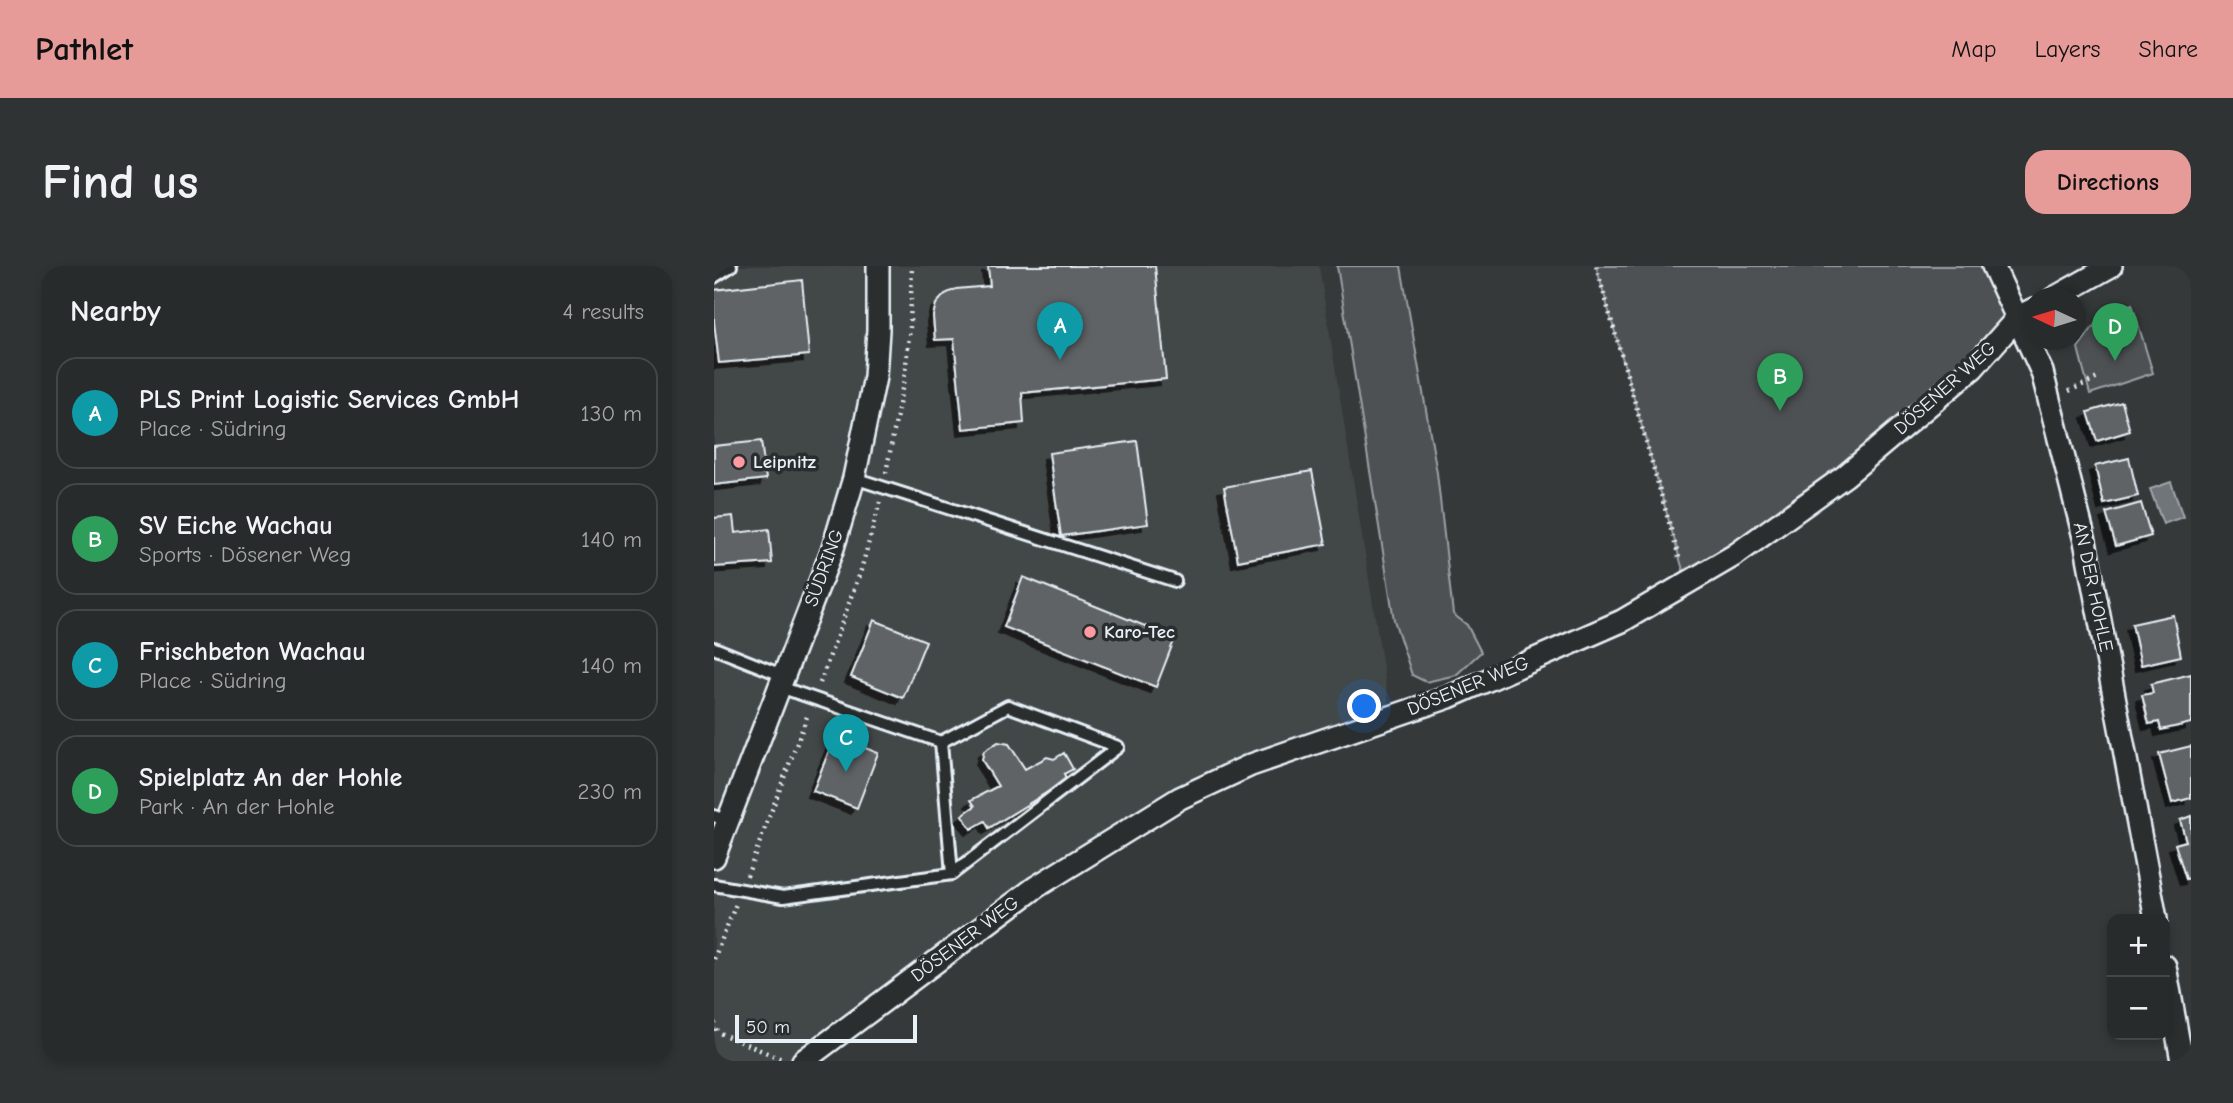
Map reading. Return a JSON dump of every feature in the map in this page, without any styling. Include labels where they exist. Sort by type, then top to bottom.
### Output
[{"type":"street","name":"SÜDRING","points":[[714,857],[721,818],[782,681],[833,548],[854,478],[874,377],[878,330],[878,266]]},
{"type":"street","name":"AN DER HOHLE","points":[[1993,266],[2023,309]]},
{"type":"street","points":[[2074,287],[2111,266]]},
{"type":"street","name":"DÖSENER WEG","points":[[803,1061],[1036,887],[1180,798],[1251,765],[1449,697],[1622,621],[1735,555],[1845,476],[1973,368],[2023,316]]},
{"type":"street","name":"AN DER HOHLE","points":[[2036,350],[2085,541],[2155,914]]},
{"type":"street","points":[[2167,977],[2182,1061]]},
{"type":"lane","points":[[714,278],[731,266]]},
{"type":"lane","points":[[854,478],[1175,581]]},
{"type":"lane","points":[[714,648],[814,699],[941,743],[1008,706],[1118,747],[953,874],[783,897],[714,885]]},
{"type":"lane","points":[[941,743],[953,874]]},
{"type":"path","points":[[714,959],[861,570],[884,487],[905,373],[912,266]]},
{"type":"path","points":[[1596,266],[1687,584]]},
{"type":"path","points":[[2049,400],[2100,377]]},
{"type":"path","points":[[714,1022],[717,1032],[788,1061]]},
{"type":"shaded area","points":[[714,266],[1319,266],[1391,717],[1180,798],[803,1061],[714,1061]]},
{"type":"shaded area","points":[[1337,266],[1401,266],[1437,473],[1453,614],[1467,625],[1481,652],[1456,675],[1426,682],[1412,675],[1394,620]]},
{"type":"shaded area","points":[[1596,266],[1993,266],[2018,317],[1973,368],[1687,584]]},
{"type":"shaded area","points":[[2132,304],[2153,373],[2090,394],[2079,350],[2086,350],[2086,337],[2101,316]]},
{"type":"shaded area","points":[[2171,482],[2183,517],[2163,524],[2150,489]]},
{"type":"building","points":[[988,266],[1155,266],[1166,379],[1022,393],[1024,423],[963,429],[954,339],[935,340],[933,316],[936,304],[945,294],[956,289],[990,286]]},
{"type":"building","points":[[802,280],[809,355],[719,363],[714,322],[714,290]]},
{"type":"building","points":[[2122,402],[2130,431],[2097,441],[2088,412]]},
{"type":"building","name":"Leipnitz","points":[[761,441],[766,479],[714,485],[714,446]]},
{"type":"building","points":[[1137,441],[1148,524],[1061,536],[1049,453]]},
{"type":"building","points":[[2129,458],[2138,496],[2104,504],[2095,466]]},
{"type":"building","points":[[1312,471],[1326,544],[1238,561],[1224,487]]},
{"type":"building","points":[[2141,503],[2151,536],[2116,546],[2106,513]]},
{"type":"building","points":[[733,516],[735,533],[769,529],[772,563],[714,567],[714,518]]},
{"type":"building","name":"Karo-Tec","points":[[1023,577],[1175,638],[1156,687],[1004,627]]},
{"type":"building","points":[[2173,615],[2181,656],[2141,665],[2132,624]]},
{"type":"building","points":[[874,620],[926,641],[903,698],[851,677]]},
{"type":"building","points":[[2191,674],[2191,723],[2161,730],[2159,722],[2149,724],[2142,695],[2153,693],[2151,684]]},
{"type":"building","points":[[835,736],[878,753],[857,808],[813,791]]},
{"type":"building","points":[[998,742],[1009,744],[1025,769],[1047,757],[1054,759],[1064,753],[1073,769],[1064,774],[1067,780],[989,828],[985,821],[971,829],[962,815],[975,806],[971,800],[998,786],[982,760],[984,751]]},
{"type":"building","points":[[2191,746],[2191,798],[2172,803],[2159,754]]},
{"type":"building","points":[[2191,816],[2191,878],[2186,879],[2175,844],[2186,841],[2180,820]]},
{"type":"place","name":"PLS Print Logistic Services GmbH","points":[[1060,360]]},
{"type":"place","name":"Spielplatz An der Hohle","points":[[2115,361]]},
{"type":"place","name":"SV Eiche Wachau","points":[[1780,411]]},
{"type":"place","name":"Leipnitz","points":[[739,462]]},
{"type":"place","name":"Karo-Tec","points":[[1090,632]]},
{"type":"place","name":"Frischbeton Wachau","points":[[846,772]]}]
